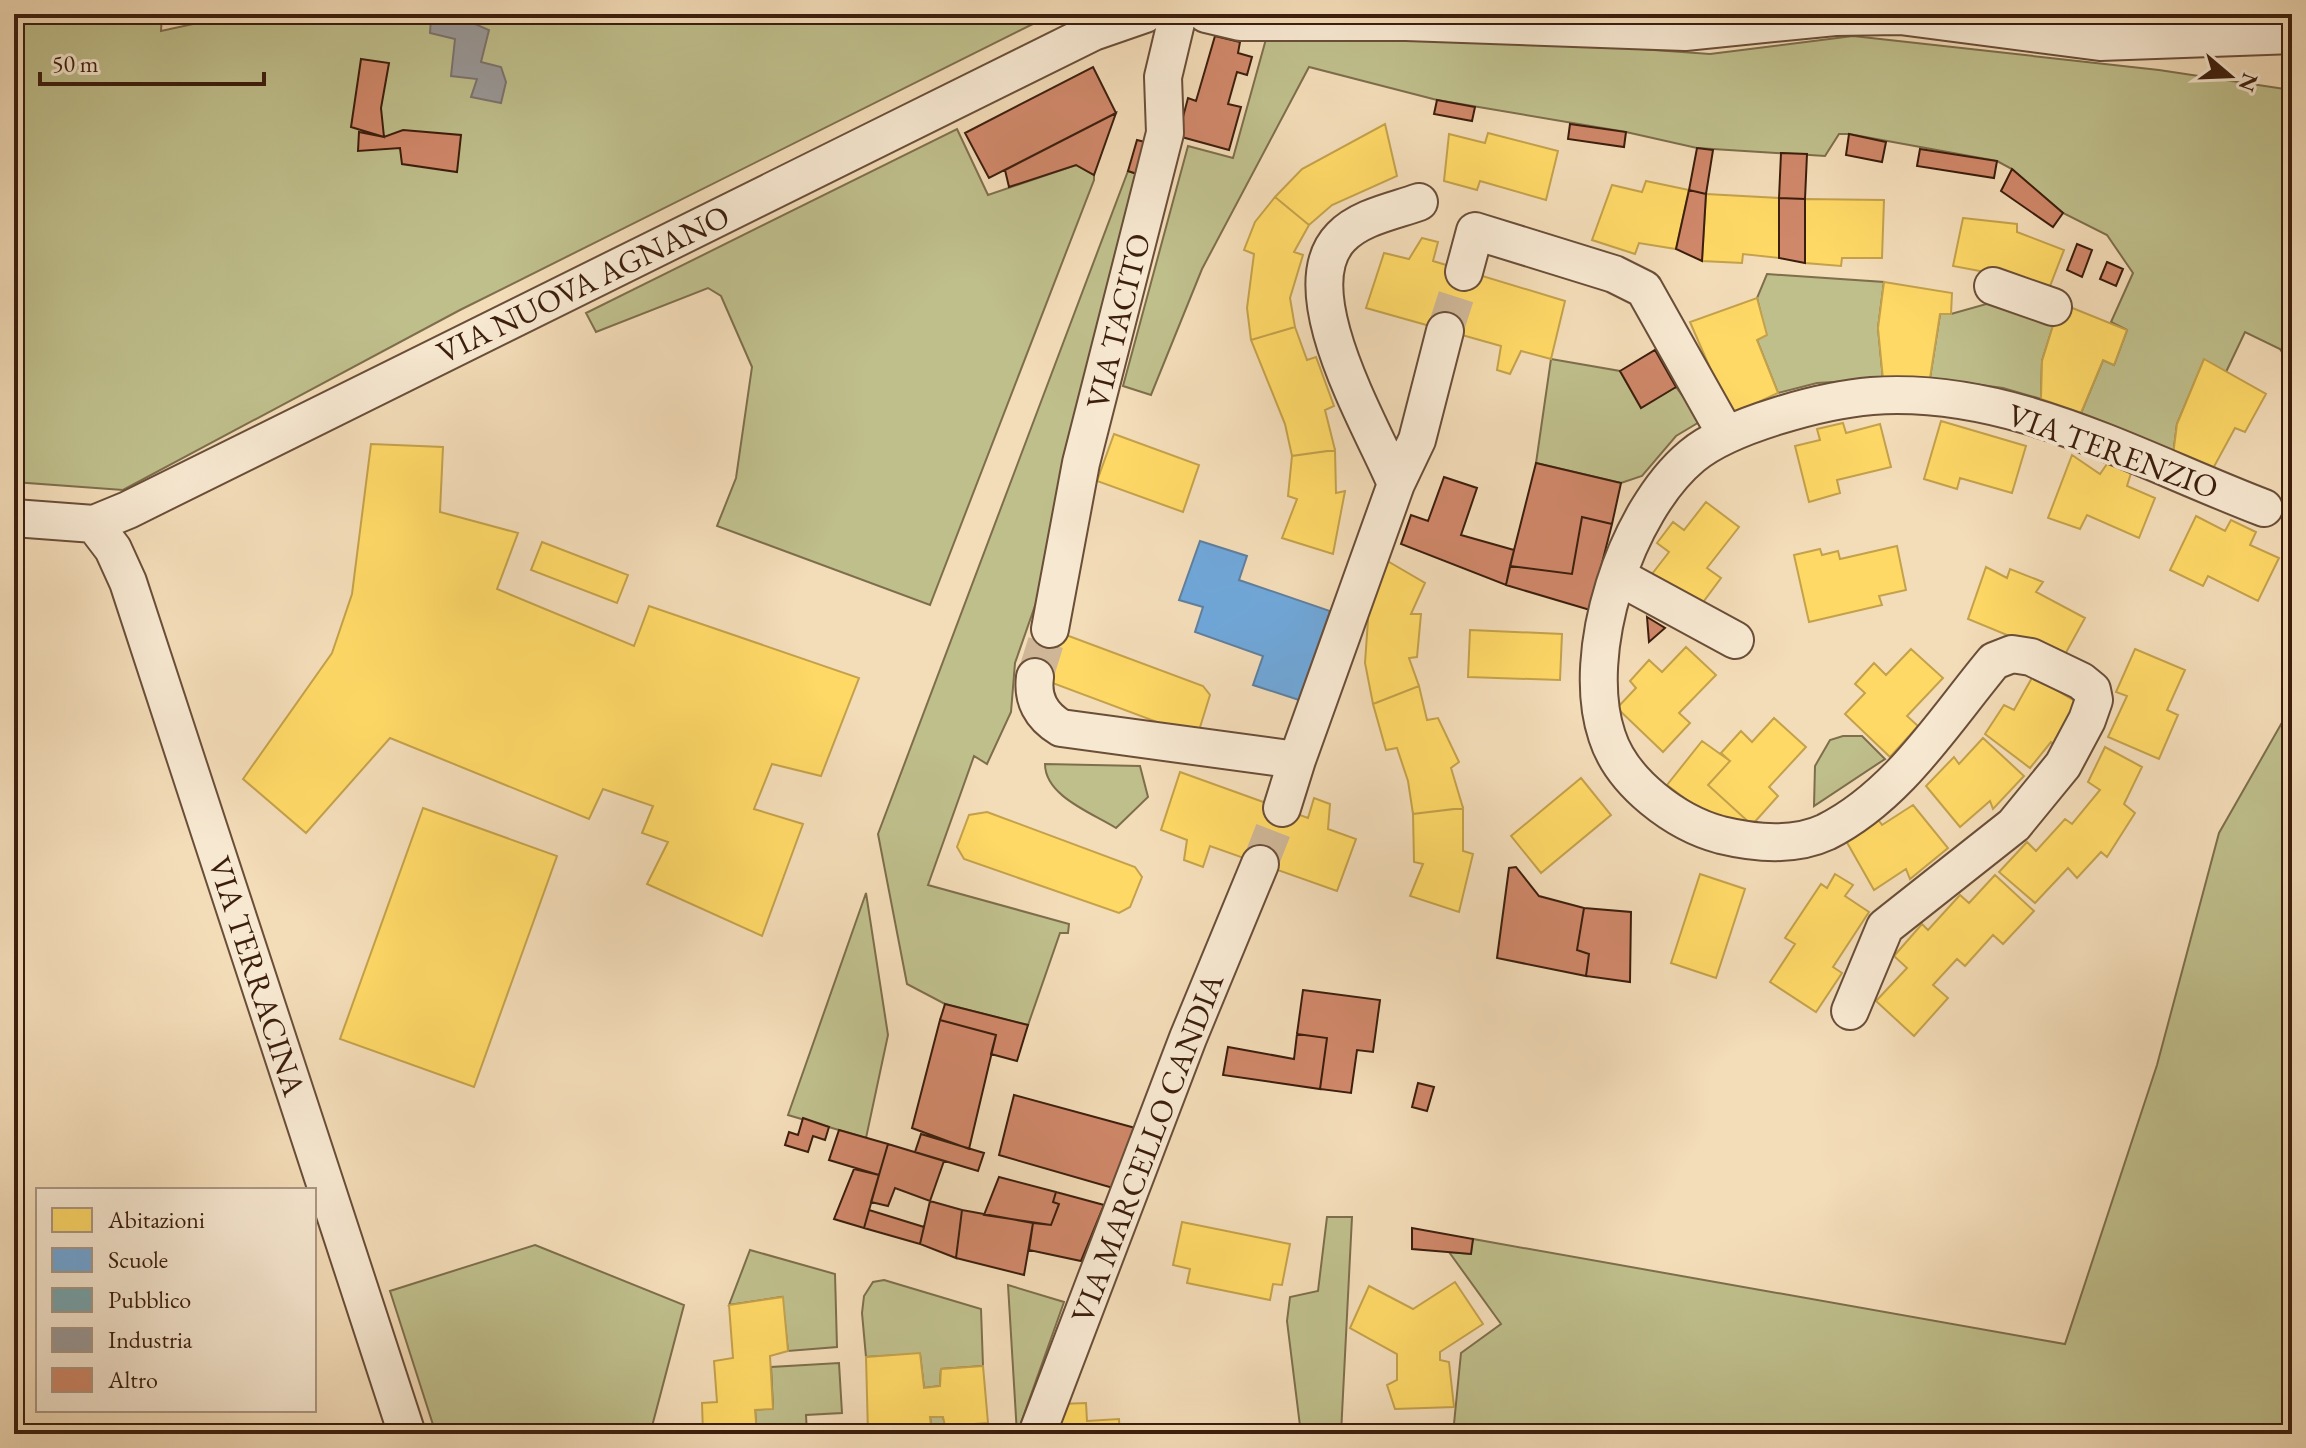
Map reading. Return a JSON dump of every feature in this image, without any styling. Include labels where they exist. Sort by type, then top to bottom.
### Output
[{"type":"street","name":"VIA NUOVA AGNANO","points":[[14,518],[94,524],[128,510],[1093,32],[1145,14]]},
{"type":"street","name":"VIA TACITO","points":[[1050,629],[1081,463],[1165,133],[1163,77],[1178,14]]},
{"type":"street","points":[[1206,14],[1240,22],[1454,23],[1673,32],[1835,17],[1900,16],[2100,42],[2292,35]]},
{"type":"street","points":[[1396,484],[1352,387],[1325,307],[1322,280],[1340,237],[1359,224],[1419,202]]},
{"type":"street","points":[[1464,272],[1475,231],[1614,274],[1644,289],[1725,433]]},
{"type":"street","points":[[1993,286],[2053,307]]},
{"type":"street","points":[[1282,808],[1396,484],[1417,440],[1445,331]]},
{"type":"street","name":"VIA TERENZIO","points":[[1850,1011],[1885,927],[2014,825],[2063,765],[2087,720],[2094,700],[2092,690],[2081,681],[2031,657],[2012,654],[1994,661],[1914,763],[1825,832],[1790,841],[1752,843],[1702,829],[1665,808],[1619,760],[1607,735],[1598,678],[1605,625],[1619,577],[1644,515],[1665,484],[1692,456],[1725,433],[1829,403],[1871,396],[1947,399],[2011,410],[2087,434],[2264,508]]},
{"type":"street","name":"VIA TERRACINA","points":[[94,524],[113,549],[128,582],[407,1434]]},
{"type":"street","points":[[1619,577],[1735,640]]},
{"type":"street","points":[[1035,677],[1033,692],[1046,719],[1061,728],[1297,760]]},
{"type":"street","name":"VIA MARCELLO CANDIA","points":[[1037,1434],[1208,987],[1260,864]]},
{"type":"green space","points":[[14,14],[162,14],[161,31],[239,14],[1053,14],[460,310],[123,490],[14,482]]},
{"type":"green space","points":[[1853,36],[2159,70],[2292,90],[2292,368],[2280,349],[2245,332],[2226,372],[2204,360],[2177,424],[2173,455],[2081,413],[2103,360],[2114,365],[2127,330],[2111,322],[2133,273],[2107,235],[2063,213],[2012,169],[1997,161],[1849,134],[1839,134],[1825,156],[1697,148],[1626,132],[1437,100],[1309,67],[1202,269],[1151,395],[1123,386],[1188,146],[1233,158],[1266,39],[1498,39],[1710,54]]},
{"type":"green space","points":[[957,129],[988,195],[1076,165],[1094,175],[1094,180],[930,605],[717,526],[736,478],[752,367],[721,296],[708,288],[596,332],[586,313]]},
{"type":"green space","points":[[1128,171],[1140,175],[1044,580],[1015,663],[1011,712],[987,764],[974,756],[928,885],[1069,924],[1068,933],[1060,933],[1028,1025],[945,1004],[907,984],[878,834]]},
{"type":"green space","points":[[1767,274],[1884,282],[1878,328],[1883,379],[1817,383],[1778,393],[1757,340],[1766,335],[1757,298]]},
{"type":"green space","points":[[2004,299],[2055,320],[2042,361],[2041,399],[2003,388],[1930,378],[1940,314],[1951,314]]},
{"type":"green space","points":[[1551,359],[1620,371],[1641,407],[1676,387],[1701,421],[1676,436],[1642,476],[1621,483],[1536,463]]},
{"type":"green space","points":[[2292,705],[2292,1434],[1453,1434],[1461,1353],[1501,1324],[1449,1252],[1470,1254],[1473,1239],[2065,1344],[2157,1065],[2219,833]]},
{"type":"green space","points":[[1862,736],[1885,759],[1814,806],[1815,766],[1830,740]]},
{"type":"green space","points":[[1045,764],[1140,766],[1148,797],[1116,828],[1061,794],[1047,775]]},
{"type":"green space","points":[[866,893],[888,1035],[866,1138],[788,1115]]},
{"type":"green space","points":[[1327,1217],[1352,1217],[1341,1434],[1301,1434],[1287,1321],[1290,1297],[1318,1291]]},
{"type":"green space","points":[[535,1245],[684,1305],[650,1434],[436,1434],[390,1291]]},
{"type":"green space","points":[[750,1250],[835,1274],[837,1347],[788,1351],[782,1297],[729,1305]]},
{"type":"green space","points":[[884,1280],[981,1309],[983,1366],[941,1369],[940,1386],[924,1388],[920,1354],[866,1357],[862,1313],[864,1296],[873,1282]]},
{"type":"green space","points":[[1008,1285],[1064,1302],[1017,1434]]},
{"type":"green space","points":[[839,1363],[842,1413],[806,1415],[807,1434],[757,1434],[755,1410],[773,1408],[771,1367]]},
{"type":"green space","points":[[930,1417],[943,1417],[946,1426],[988,1423],[989,1434],[932,1434]]},
{"type":"building: Abitazioni","points":[[1385,124],[1397,176],[1332,205],[1309,225],[1275,197],[1302,169]]},
{"type":"building: Abitazioni","points":[[1488,133],[1558,151],[1546,200],[1480,181],[1477,190],[1444,181],[1449,134],[1485,143]]},
{"type":"building: Abitazioni","points":[[1646,181],[1689,190],[1676,249],[1639,243],[1635,254],[1592,240],[1612,185],[1642,192]]},
{"type":"building: Abitazioni","points":[[1706,194],[1779,198],[1779,258],[1743,254],[1742,263],[1702,261]]},
{"type":"building: Abitazioni","points":[[1275,197],[1309,225],[1294,252],[1303,255],[1290,298],[1295,327],[1251,340],[1247,308],[1254,254],[1244,250],[1255,222]]},
{"type":"building: Abitazioni","points":[[1805,199],[1884,200],[1882,258],[1842,258],[1841,266],[1805,263]]},
{"type":"building: Abitazioni","points":[[1963,218],[2017,224],[2017,232],[2064,250],[2045,299],[2001,275],[1953,266]]},
{"type":"building: Abitazioni","points":[[1422,238],[1438,242],[1433,261],[1565,301],[1551,359],[1521,351],[1510,374],[1497,370],[1501,346],[1366,308],[1384,253],[1409,259]]},
{"type":"building: Abitazioni","points":[[1884,282],[1952,293],[1951,314],[1940,314],[1930,378],[1883,379],[1878,328]]},
{"type":"building: Abitazioni","points":[[1757,298],[1767,335],[1757,340],[1778,393],[1735,413],[1720,391],[1690,322]]},
{"type":"building: Abitazioni","points":[[2060,303],[2127,330],[2114,365],[2103,360],[2081,413],[2041,399],[2042,361]]},
{"type":"building: Abitazioni","points":[[1295,327],[1307,360],[1316,357],[1334,406],[1325,410],[1335,450],[1292,456],[1285,424],[1251,340]]},
{"type":"building: Abitazioni","points":[[2204,359],[2266,394],[2245,432],[2235,428],[2210,474],[2173,455],[2177,424]]},
{"type":"building: Abitazioni","points":[[1941,421],[2026,446],[2012,493],[1960,478],[1957,489],[1924,479]]},
{"type":"building: Abitazioni","points":[[1843,423],[1846,433],[1880,424],[1891,467],[1837,480],[1840,493],[1809,502],[1795,446],[1820,440],[1817,429]]},
{"type":"building: Abitazioni","points":[[1114,434],[1199,465],[1183,512],[1097,481]]},
{"type":"building: Abitazioni","points":[[371,444],[443,447],[440,512],[518,533],[497,589],[634,646],[649,606],[859,678],[821,776],[772,764],[754,809],[803,824],[762,936],[647,884],[668,842],[642,833],[653,806],[603,789],[589,819],[390,738],[306,833],[243,779],[332,653],[352,594]]},
{"type":"building: Abitazioni","points":[[1335,450],[1336,493],[1345,491],[1333,554],[1282,538],[1297,499],[1288,496],[1292,456]]},
{"type":"building: Abitazioni","points":[[2072,455],[2100,474],[2109,461],[2131,473],[2127,486],[2155,498],[2139,538],[2087,515],[2080,529],[2048,518]]},
{"type":"building: Abitazioni","points":[[1706,502],[1739,527],[1707,568],[1721,578],[1698,609],[1652,574],[1669,552],[1657,543],[1673,522],[1684,530]]},
{"type":"building: Abitazioni","points":[[2196,516],[2225,531],[2231,520],[2256,532],[2250,545],[2279,558],[2258,601],[2208,576],[2203,586],[2170,570]]},
{"type":"building: Abitazioni","points":[[542,542],[628,575],[617,603],[531,570]]},
{"type":"building: Abitazioni","points":[[1897,546],[1906,590],[1879,596],[1882,605],[1809,622],[1794,555],[1820,549],[1822,555],[1838,551],[1840,559]]},
{"type":"building: Abitazioni","points":[[1384,559],[1425,583],[1411,614],[1421,614],[1417,657],[1409,658],[1419,686],[1373,704],[1365,663],[1368,620],[1362,618]]},
{"type":"building: Abitazioni","points":[[1986,567],[2007,578],[2010,569],[2043,582],[2036,592],[2085,618],[2063,658],[1968,619]]},
{"type":"building: Abitazioni","points":[[1050,629],[1203,686],[1210,695],[1197,737],[1023,672],[1038,630]]},
{"type":"building: Abitazioni","points":[[1470,630],[1562,634],[1560,680],[1468,677]]},
{"type":"building: Abitazioni","points":[[1686,647],[1716,675],[1679,713],[1690,723],[1663,752],[1617,708],[1636,688],[1630,681],[1649,660],[1662,672]]},
{"type":"building: Abitazioni","points":[[1911,649],[1943,678],[1907,716],[1918,726],[1890,757],[1845,714],[1865,693],[1855,684],[1874,663],[1886,675]]},
{"type":"building: Abitazioni","points":[[2135,649],[2185,670],[2167,710],[2178,715],[2159,759],[2108,737],[2127,696],[2116,692]]},
{"type":"building: Abitazioni","points":[[2033,676],[2083,706],[2057,747],[2051,742],[2030,768],[1985,734],[2004,705],[2014,710]]},
{"type":"building: Abitazioni","points":[[1419,686],[1427,720],[1438,718],[1459,762],[1451,768],[1463,808],[1413,814],[1408,781],[1397,748],[1386,750],[1373,704]]},
{"type":"building: Abitazioni","points":[[1774,718],[1806,747],[1769,787],[1778,796],[1752,825],[1708,785],[1730,761],[1721,753],[1741,731],[1752,742]]},
{"type":"building: Abitazioni","points":[[1983,738],[2024,776],[1993,809],[1990,801],[1960,827],[1926,786],[1954,757],[1959,764]]},
{"type":"building: Abitazioni","points":[[1702,741],[1730,761],[1708,785],[1752,825],[1719,818],[1699,809],[1667,785]]},
{"type":"building: Abitazioni","points":[[2105,747],[2142,767],[2124,804],[2135,813],[2107,857],[2101,852],[2077,878],[2068,868],[2035,903],[1999,872],[2027,842],[2036,851],[2065,819],[2072,824],[2100,790],[2088,782]]},
{"type":"building: Abitazioni","points":[[1180,772],[1308,818],[1314,798],[1330,804],[1328,829],[1356,839],[1337,891],[1210,846],[1203,867],[1184,860],[1187,840],[1161,830]]},
{"type":"building: Abitazioni","points":[[1581,778],[1611,815],[1541,873],[1511,836]]},
{"type":"building: Abitazioni","points":[[1913,805],[1948,848],[1910,879],[1906,869],[1874,890],[1845,839],[1875,815],[1882,825]]},
{"type":"building: Abitazioni","points":[[423,808],[557,856],[474,1087],[340,1039]]},
{"type":"building: Abitazioni","points":[[1463,808],[1463,851],[1473,854],[1459,912],[1410,896],[1423,864],[1414,862],[1413,814]]},
{"type":"building: Abitazioni","points":[[987,812],[1135,867],[1142,877],[1130,907],[1119,913],[964,859],[957,847],[969,815]]},
{"type":"building: Abitazioni","points":[[1700,874],[1745,889],[1716,978],[1671,963]]},
{"type":"building: Abitazioni","points":[[1835,874],[1853,885],[1845,896],[1869,912],[1833,967],[1842,973],[1816,1012],[1770,982],[1795,944],[1785,938],[1821,884],[1827,888]]},
{"type":"building: Abitazioni","points":[[1995,875],[2034,911],[2003,944],[1993,935],[1965,966],[1957,959],[1933,985],[1948,998],[1914,1036],[1876,1001],[1907,968],[1894,956],[1922,924],[1928,930],[1960,895],[1969,903]]},
{"type":"building: Abitazioni","points":[[1182,1222],[1290,1244],[1282,1285],[1273,1284],[1270,1300],[1187,1283],[1190,1269],[1173,1265]]},
{"type":"building: Abitazioni","points":[[1455,1282],[1483,1324],[1440,1352],[1440,1360],[1449,1362],[1454,1407],[1395,1409],[1387,1385],[1397,1380],[1397,1354],[1350,1328],[1369,1286],[1413,1309]]},
{"type":"building: Abitazioni","points":[[783,1297],[788,1351],[770,1356],[773,1409],[755,1410],[757,1434],[703,1434],[702,1403],[717,1402],[714,1361],[733,1358],[729,1305]]},
{"type":"building: Abitazioni","points":[[920,1353],[924,1388],[940,1386],[941,1369],[983,1366],[988,1423],[945,1426],[943,1417],[930,1417],[932,1434],[868,1434],[866,1357]]},
{"type":"building: Abitazioni","points":[[1086,1403],[1087,1421],[1119,1419],[1120,1434],[1061,1434],[1060,1404]]},
{"type":"building: Scuole","points":[[1200,541],[1247,556],[1239,580],[1330,611],[1299,700],[1253,685],[1263,656],[1195,632],[1203,607],[1179,600]]},
{"type":"building: Pubblico","points":[[207,14],[239,14],[209,21]]},
{"type":"building: Industria","points":[[407,14],[452,14],[489,30],[481,62],[501,67],[506,82],[501,103],[471,97],[477,79],[451,76],[455,39],[430,33],[431,18]]},
{"type":"building: Altro","points":[[1215,36],[1240,42],[1238,53],[1252,57],[1247,75],[1237,72],[1228,104],[1241,107],[1229,150],[1178,136],[1188,98],[1196,101]]},
{"type":"building: Altro","points":[[361,59],[389,63],[381,108],[384,137],[351,127]]},
{"type":"building: Altro","points":[[1093,67],[1116,113],[989,178],[965,133]]},
{"type":"building: Altro","points":[[1437,100],[1475,107],[1472,121],[1434,114]]},
{"type":"building: Altro","points":[[1116,113],[1094,175],[1076,165],[1009,187],[1005,170]]},
{"type":"building: Altro","points":[[1570,124],[1626,132],[1624,147],[1568,139]]},
{"type":"building: Altro","points":[[403,130],[461,135],[457,172],[402,164],[400,148],[358,151],[359,132],[384,137]]},
{"type":"building: Altro","points":[[1849,134],[1886,142],[1882,162],[1846,155]]},
{"type":"building: Altro","points":[[1137,140],[1149,143],[1140,175],[1128,171]]},
{"type":"building: Altro","points":[[1697,148],[1713,150],[1706,194],[1689,190]]},
{"type":"building: Altro","points":[[1920,149],[1997,161],[1994,178],[1917,166]]},
{"type":"building: Altro","points":[[1781,153],[1807,154],[1805,199],[1779,198]]},
{"type":"building: Altro","points":[[2012,169],[2063,213],[2053,227],[2001,191]]},
{"type":"building: Altro","points":[[1689,190],[1706,194],[1702,261],[1676,249]]},
{"type":"building: Altro","points":[[1779,198],[1805,199],[1805,263],[1779,258]]},
{"type":"building: Altro","points":[[2077,244],[2092,250],[2082,277],[2067,270]]},
{"type":"building: Altro","points":[[2107,262],[2123,269],[2116,286],[2100,279]]},
{"type":"building: Altro","points":[[1655,350],[1676,387],[1641,408],[1620,371]]},
{"type":"building: Altro","points":[[1536,463],[1621,483],[1612,524],[1582,517],[1572,574],[1510,566]]},
{"type":"building: Altro","points":[[1444,477],[1477,488],[1461,535],[1514,550],[1506,585],[1401,544],[1411,515],[1428,521]]},
{"type":"building: Altro","points":[[1582,517],[1612,524],[1590,610],[1506,585],[1510,566],[1572,574]]},
{"type":"building: Altro","points":[[1647,617],[1665,628],[1649,642]]},
{"type":"building: Altro","points":[[1516,867],[1539,896],[1584,908],[1577,950],[1589,954],[1586,976],[1497,958],[1509,868]]},
{"type":"building: Altro","points":[[1584,908],[1631,912],[1630,982],[1586,976],[1589,954],[1577,950]]},
{"type":"building: Altro","points":[[1303,990],[1380,1000],[1373,1052],[1357,1050],[1351,1093],[1320,1089],[1327,1038],[1297,1034]]},
{"type":"building: Altro","points":[[945,1004],[1028,1025],[1017,1061],[991,1054],[996,1035],[940,1020]]},
{"type":"building: Altro","points":[[940,1020],[996,1035],[969,1149],[912,1128]]},
{"type":"building: Altro","points":[[1297,1034],[1327,1038],[1320,1089],[1223,1075],[1228,1047],[1294,1059]]},
{"type":"building: Altro","points":[[1418,1083],[1434,1087],[1427,1111],[1412,1107]]},
{"type":"building: Altro","points":[[1014,1095],[1139,1129],[1120,1190],[999,1155]]},
{"type":"building: Altro","points":[[803,1118],[829,1127],[825,1140],[813,1136],[808,1152],[785,1145],[789,1132],[798,1135]]},
{"type":"building: Altro","points":[[839,1130],[888,1144],[879,1175],[829,1160]]},
{"type":"building: Altro","points":[[921,1134],[984,1153],[978,1171],[915,1152]]},
{"type":"building: Altro","points":[[888,1144],[944,1161],[930,1201],[895,1188],[888,1206],[871,1202]]},
{"type":"building: Altro","points":[[854,1169],[879,1175],[864,1228],[834,1219]]},
{"type":"building: Altro","points":[[999,1177],[1056,1192],[1053,1202],[1059,1204],[1051,1225],[984,1215]]},
{"type":"building: Altro","points":[[1056,1192],[1104,1205],[1081,1261],[1029,1250],[1033,1223],[1051,1225],[1059,1204],[1053,1202]]},
{"type":"building: Altro","points":[[930,1201],[962,1210],[956,1258],[920,1244]]},
{"type":"building: Altro","points":[[869,1210],[924,1227],[920,1244],[864,1228]]},
{"type":"building: Altro","points":[[962,1210],[1033,1223],[1024,1275],[956,1258]]},
{"type":"building: Altro","points":[[1412,1228],[1473,1239],[1471,1254],[1412,1249]]},
{"type":"tunnel","points":[[1445,331],[1464,272]]},
{"type":"tunnel","points":[[1035,677],[1050,629]]},
{"type":"tunnel","points":[[1260,864],[1282,808]]}]
